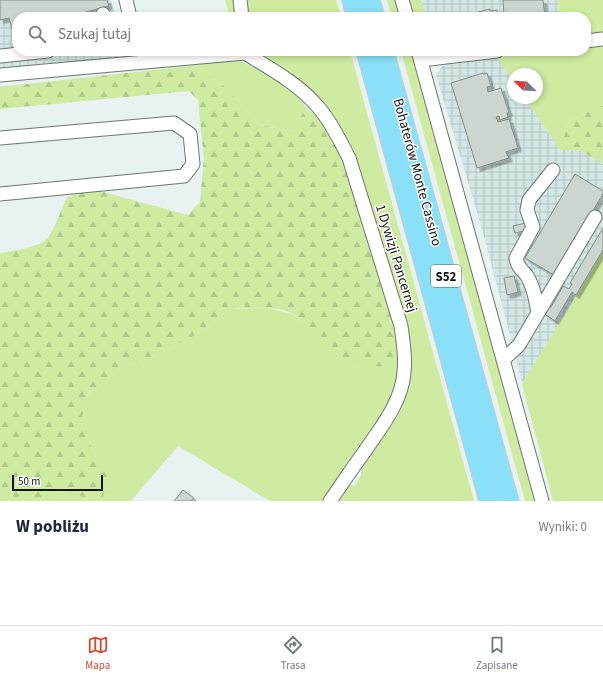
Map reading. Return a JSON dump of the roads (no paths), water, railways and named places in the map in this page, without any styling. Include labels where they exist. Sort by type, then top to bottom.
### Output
[{"type":"highway","points":[[352,0],[355,12]]},
{"type":"highway","points":[[370,0],[374,12]]},
{"type":"highway","name":"Bohaterów Monte Cassino","points":[[367,56],[489,501]]},
{"type":"highway","name":"Bohaterów Monte Cassino","points":[[385,56],[508,501]]},
{"type":"street","points":[[126,0],[129,12]]},
{"type":"street","points":[[240,0],[241,12]]},
{"type":"street","points":[[402,0],[406,12]]},
{"type":"street","points":[[591,40],[603,39]]},
{"type":"street","points":[[0,56],[12,55]]},
{"type":"street","points":[[0,75],[140,57],[161,56]]},
{"type":"street","name":"1 Dywizji Pancernej","points":[[251,56],[305,93],[319,108],[339,138],[349,158],[401,326],[404,352],[404,373],[394,406],[385,422],[330,501]]},
{"type":"street","points":[[419,56],[542,501]]},
{"type":"street","points":[[0,138],[174,123],[190,134],[193,164],[184,176],[0,194]]},
{"type":"street","points":[[538,313],[535,296],[527,276],[516,263],[516,258],[533,227],[527,210],[529,200],[553,170]]},
{"type":"street","points":[[503,360],[519,345],[595,217]]}]
